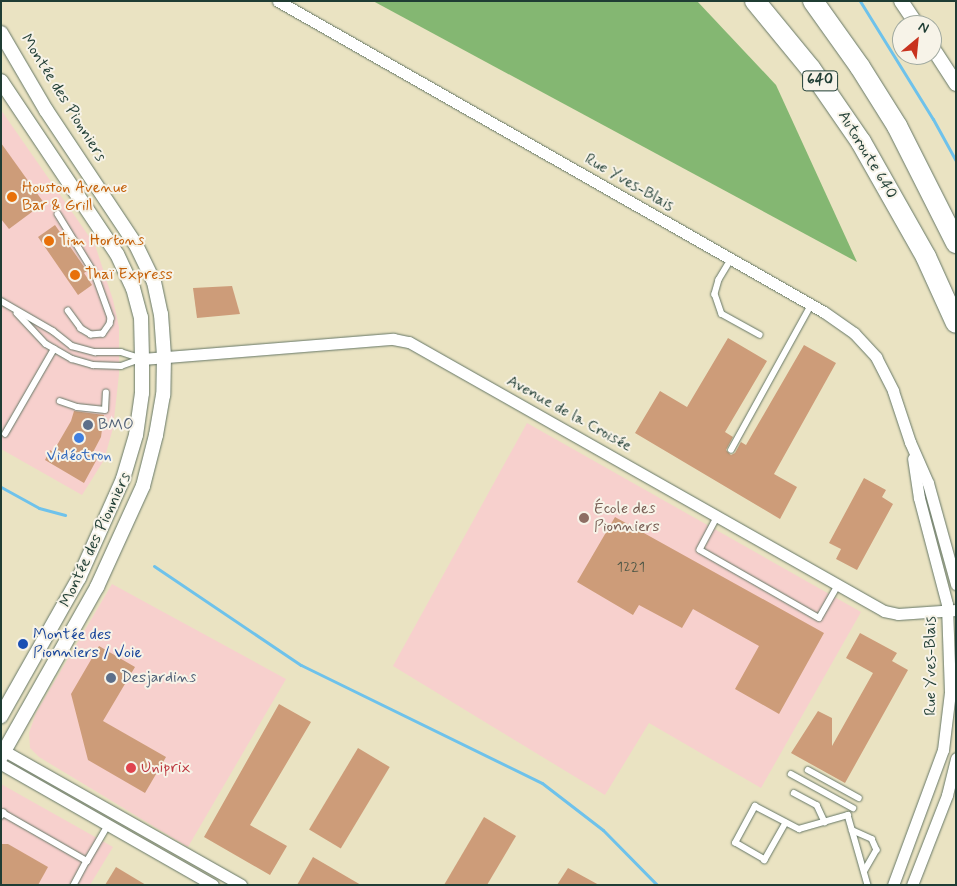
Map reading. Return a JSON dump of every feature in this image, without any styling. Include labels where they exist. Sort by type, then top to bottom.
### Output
[{"type":"highway","name":"Autoroute 640","points":[[755,1],[810,68],[861,142],[926,257],[956,322]]},
{"type":"highway","name":"640","points":[[813,1],[854,58],[896,126],[956,243]]},
{"type":"street","name":"Rue Yves-Blais","points":[[278,1],[811,305],[854,333],[876,358],[893,391],[910,442],[928,483],[956,584]]},
{"type":"street","points":[[901,1],[910,15]]},
{"type":"street","name":"Montée des Pionniers","points":[[1,33],[41,103],[136,245],[154,282],[161,314],[164,356],[163,395],[156,435],[143,486],[97,587],[2,755]]},
{"type":"street","points":[[942,62],[956,84]]},
{"type":"street","name":"Montée des Pionniers","points":[[1,81],[117,254],[133,288],[141,317],[142,359],[142,393],[136,435],[123,479],[79,578],[1,716]]},
{"type":"street","name":"Avenue de la Croisée","points":[[142,359],[393,339],[409,342],[552,425],[567,430],[838,586],[891,613],[952,611]]},
{"type":"street","name":"Rue Yves-Blais","points":[[893,885],[943,750],[950,692],[952,611],[916,485],[910,442]]},
{"type":"street","points":[[2,755],[123,818],[241,885]]},
{"type":"street","points":[[2,755],[112,827],[213,885]]},
{"type":"street","points":[[912,885],[947,795],[956,758]]},
{"type":"street","points":[[112,827],[123,818]]},
{"type":"lane","points":[[58,214],[95,274],[111,318],[110,324],[103,334],[91,335],[81,329],[68,311]]},
{"type":"lane","points":[[731,260],[719,280],[715,294],[722,314],[760,335]]},
{"type":"lane","points":[[1,301],[53,331],[72,346],[95,352],[121,352],[142,359]]},
{"type":"lane","points":[[731,450],[811,305]]},
{"type":"lane","points":[[13,308],[46,344],[72,359],[93,365],[121,366],[142,359]]},
{"type":"lane","points":[[6,434],[54,349]]},
{"type":"lane","points":[[60,401],[77,408],[105,410],[106,393]]},
{"type":"lane","points":[[718,516],[700,550],[819,618],[838,586]]},
{"type":"lane","points":[[943,750],[956,754]]},
{"type":"lane","points":[[808,770],[859,798]]},
{"type":"lane","points":[[791,774],[853,808]]},
{"type":"lane","points":[[794,793],[817,806],[825,822]]},
{"type":"lane","points":[[786,823],[765,860],[735,843],[755,806],[799,829],[848,815],[868,885]]},
{"type":"lane","points":[[1,816],[3,813],[87,861]]},
{"type":"lane","points":[[74,885],[87,861],[112,827]]},
{"type":"lane","points":[[852,830],[872,839],[877,850],[865,871]]},
{"type":"shaded area","points":[[1,110],[95,245],[113,300],[119,327],[119,374],[113,428],[104,460],[82,495],[1,449]]},
{"type":"shaded area","name":"École des Pionniers","points":[[527,423],[861,612],[761,788],[649,723],[605,795],[393,666]]},
{"type":"shaded area","points":[[112,584],[286,679],[188,847],[39,757],[30,748],[29,733],[36,713]]},
{"type":"shaded area","points":[[1,784],[113,847],[90,885],[1,885]]},
{"type":"green space","points":[[373,1],[697,1],[776,85],[857,262]]},
{"type":"building","points":[[1,143],[44,203],[9,229],[1,219]]},
{"type":"building","points":[[55,225],[87,271],[84,273],[92,285],[78,295],[38,237]]},
{"type":"building","points":[[232,286],[240,314],[197,318],[193,288]]},
{"type":"building","points":[[728,338],[767,361],[725,432],[733,437],[726,450],[731,455],[735,453],[741,442],[746,445],[804,345],[836,363],[774,474],[797,487],[780,519],[635,433],[660,391],[687,407]]},
{"type":"building","points":[[74,411],[104,415],[101,437],[91,456],[97,459],[84,483],[45,460],[50,450],[53,452],[71,421]]},
{"type":"building","points":[[864,478],[886,490],[882,497],[893,504],[857,570],[836,559],[841,549],[829,543]]},
{"type":"building","points":[[615,517],[824,633],[779,714],[735,689],[759,646],[693,609],[682,628],[639,605],[633,615],[577,582]]},
{"type":"building","points":[[860,633],[897,653],[892,661],[908,670],[845,783],[791,753],[818,711],[832,718],[832,746],[873,673],[846,658]]},
{"type":"building","points":[[99,646],[135,667],[103,721],[166,757],[145,793],[88,760],[71,694]]},
{"type":"building","points":[[279,704],[311,722],[250,825],[287,846],[270,875],[204,837]]},
{"type":"building","points":[[358,748],[390,767],[341,848],[309,829]]},
{"type":"building","points":[[484,817],[516,836],[487,885],[444,885]]},
{"type":"building","points":[[1,844],[8,844],[48,867],[38,885],[1,885]]},
{"type":"building","points":[[313,857],[361,885],[297,885]]},
{"type":"building","points":[[116,867],[146,885],[105,885]]},
{"type":"building","points":[[568,868],[599,885],[557,885]]},
{"type":"waterway","points":[[860,1],[933,119],[956,161]]},
{"type":"waterway","points":[[1,487],[39,508],[65,515]]},
{"type":"waterway","points":[[154,566],[301,665],[542,783],[603,830],[657,885]]},
{"type":"place","name":"Houston Avenue Bar & Grill","points":[[12,197]]},
{"type":"place","name":"Tim Hortons","points":[[49,241]]},
{"type":"place","name":"Thaï Express","points":[[75,275]]},
{"type":"place","name":"BMO","points":[[88,425]]},
{"type":"place","name":"Vidéotron","points":[[79,438]]},
{"type":"place","name":"École des Pionniers","points":[[584,518]]},
{"type":"place","name":"Montée des Pionniers / Voie","points":[[23,644]]},
{"type":"place","name":"Desjardins","points":[[111,678]]},
{"type":"place","name":"Uniprix","points":[[131,768]]}]
